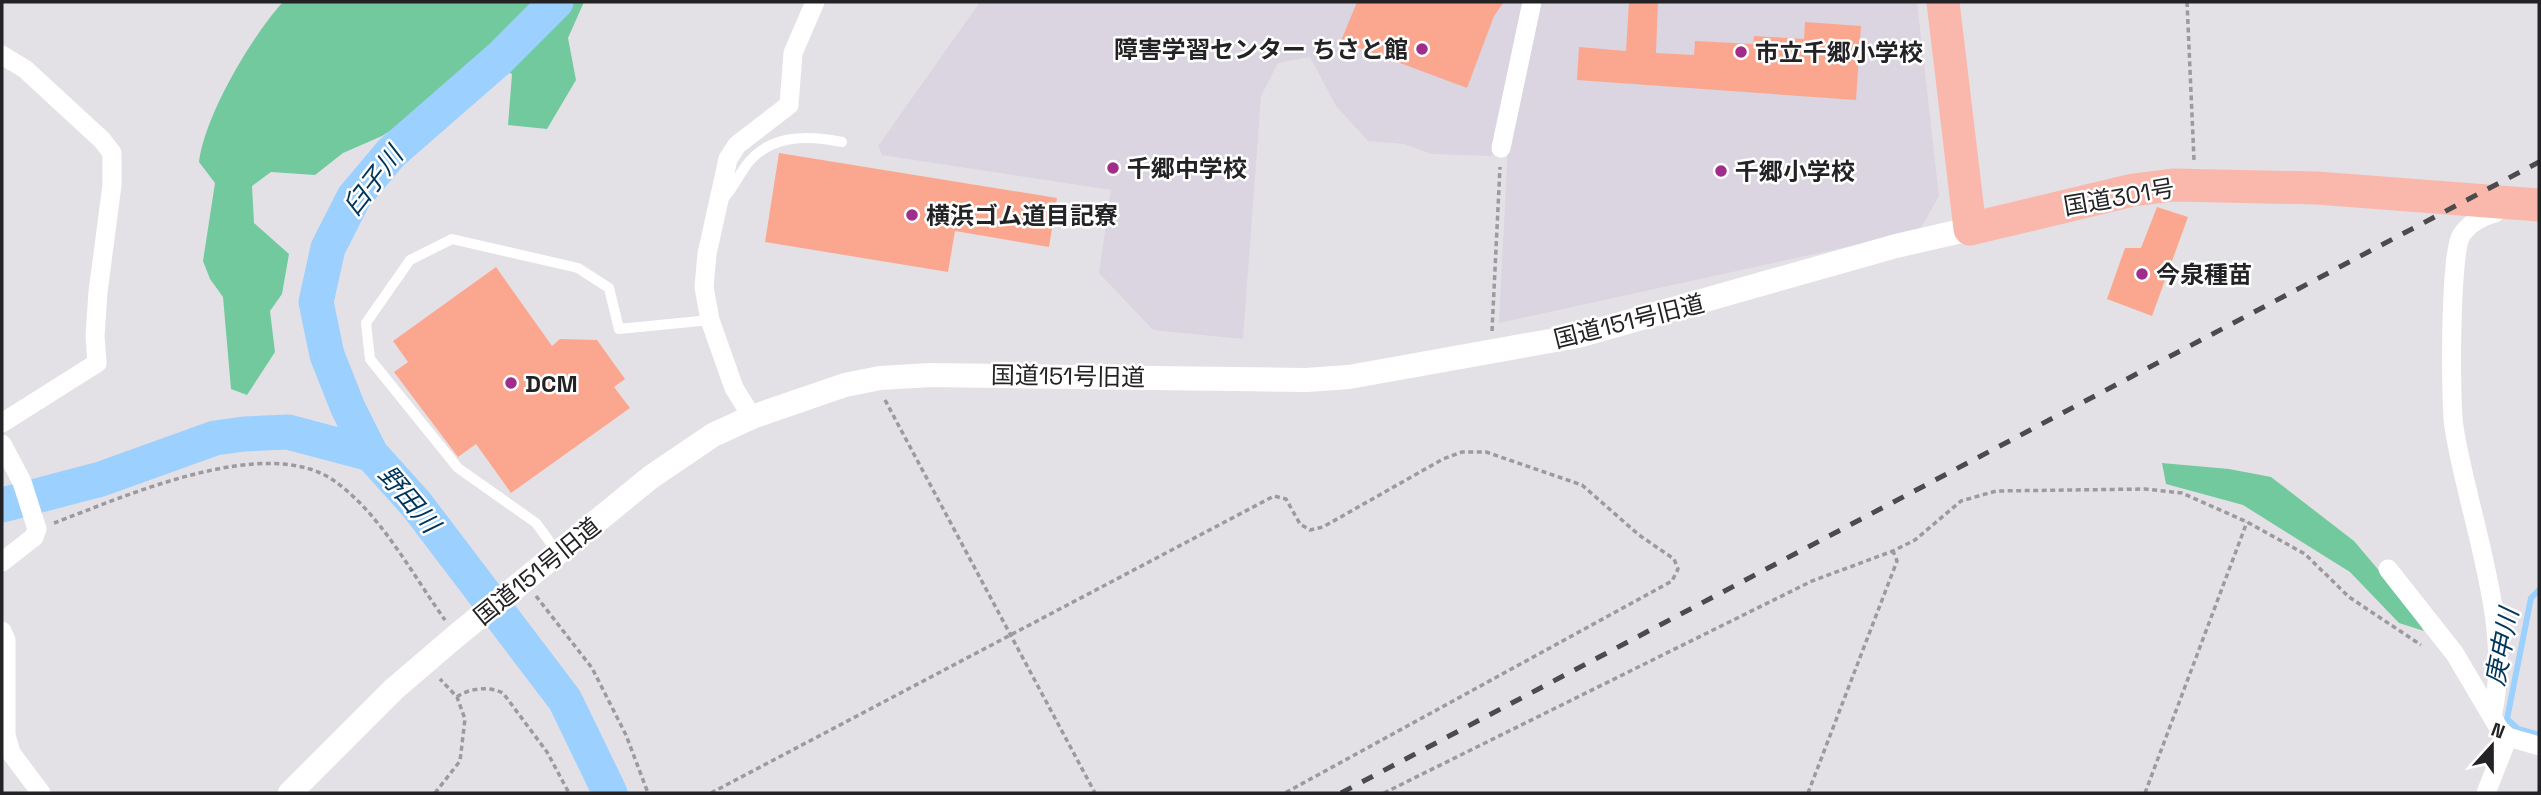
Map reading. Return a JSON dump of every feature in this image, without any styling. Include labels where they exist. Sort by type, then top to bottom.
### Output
[{"type":"highway","points":[[1942,2],[1970,229]]},
{"type":"highway","name":"国道301号","points":[[1970,229],[2133,190],[2195,186],[2317,188],[2539,205]]},
{"type":"street","points":[[752,417],[734,388],[710,320],[704,287],[727,159],[737,145],[789,105],[793,53],[815,2]]},
{"type":"street","points":[[1502,148],[1532,2]]},
{"type":"street","points":[[2,55],[25,69],[102,140],[112,153],[112,184],[98,292],[95,336],[97,363],[2,423]]},
{"type":"street","points":[[2492,716],[2498,690],[2497,649],[2487,575],[2454,426],[2452,321],[2456,249],[2461,235],[2482,216],[2495,214],[2493,202]]},
{"type":"street","name":"国道151号旧道","points":[[290,793],[394,689],[651,477],[713,435],[800,398],[880,378],[943,375],[1306,380],[1416,367],[1641,321],[1896,246],[1970,229]]},
{"type":"street","points":[[2,444],[22,482],[36,526],[34,537],[2,562]]},
{"type":"street","points":[[2388,569],[2455,654],[2492,716],[2508,737],[2539,746]]},
{"type":"street","points":[[2,632],[6,640],[6,735],[11,753],[41,793]]},
{"type":"street","points":[[2486,793],[2508,737]]},
{"type":"lane","points":[[718,203],[733,188],[746,165],[769,145],[798,137],[842,142]]},
{"type":"lane","points":[[558,553],[536,523],[458,468],[370,359],[366,323],[410,260],[452,239],[578,268],[609,288],[620,329],[710,320]]},
{"type":"path","points":[[2187,2],[2195,186]]},
{"type":"path","points":[[1495,352],[1491,326],[1502,148]]},
{"type":"path","points":[[880,378],[883,396],[1095,793]]},
{"type":"path","points":[[711,793],[1274,496],[1286,499],[1300,524],[1310,530],[1323,527],[1443,459],[1462,452],[1486,452],[1582,485],[1639,535],[1674,559],[1678,569],[1672,581],[1285,793]]},
{"type":"path","points":[[36,526],[242,463],[279,461],[309,468],[334,480],[355,498],[461,632]]},
{"type":"path","points":[[1384,793],[1812,581],[1893,551],[1915,540],[1961,501],[1996,491],[2145,489],[2182,493],[2247,522],[2305,554],[2349,597],[2426,648]]},
{"type":"path","points":[[2145,793],[2247,522]]},
{"type":"path","points":[[1808,793],[1897,561],[1893,551]]},
{"type":"path","points":[[522,583],[592,668],[626,735],[648,793]]},
{"type":"path","points":[[435,793],[460,761],[465,719],[457,697],[464,691],[493,688],[503,693],[547,752],[569,793]]},
{"type":"shaded area","name":"千郷中学校","points":[[980,2],[1528,2],[1492,156],[1431,154],[1404,144],[1368,141],[1336,106],[1310,57],[1278,63],[1261,96],[1243,339],[1153,330],[1099,273],[1111,190],[882,155],[878,146]]},
{"type":"shaded area","name":"千郷小学校","points":[[1540,2],[1917,2],[1939,196],[1919,231],[1499,323],[1508,145]]},
{"type":"green space","points":[[283,2],[584,2],[568,38],[576,80],[547,129],[508,125],[512,74],[486,62],[442,98],[382,136],[343,153],[315,175],[271,172],[252,186],[254,223],[289,254],[282,294],[270,311],[275,352],[247,395],[231,389],[223,297],[210,279],[203,261],[215,183],[199,162],[210,122],[231,78],[257,35]]},
{"type":"green space","points":[[2162,463],[2229,469],[2271,477],[2354,541],[2404,600],[2424,631],[2399,623],[2350,572],[2243,505],[2166,484]]},
{"type":"building","name":"障害学習センター ちさと館","points":[[1357,2],[1504,2],[1494,16],[1467,88],[1341,41]]},
{"type":"building","name":"市立千郷小学校","points":[[1629,2],[1658,2],[1656,53],[1694,55],[1695,41],[1753,44],[1754,36],[1804,39],[1805,22],[1861,26],[1856,100],[1577,80],[1579,47],[1626,51]]},
{"type":"building","name":"横浜ゴム道目記寮","points":[[779,153],[1057,198],[1049,247],[955,231],[948,272],[765,242]]},
{"type":"building","name":"今泉種苗","points":[[2157,207],[2188,217],[2152,316],[2107,299],[2125,248],[2141,248]]},
{"type":"building","name":"DCM","points":[[496,267],[552,346],[560,339],[597,340],[625,379],[614,387],[630,408],[511,493],[476,444],[458,457],[394,372],[408,362],[393,341]]},
{"type":"waterway","name":"臼子川","points":[[371,454],[348,408],[327,355],[316,302],[328,248],[354,197],[391,153],[500,58],[556,2]]},
{"type":"waterway","name":"野田川","points":[[2,505],[101,479],[215,438],[288,432],[371,454],[416,504],[565,700],[610,793]]},
{"type":"waterway","name":"庚申川","points":[[2539,590],[2531,598],[2507,719],[2518,729],[2539,735]]},
{"type":"railway","points":[[1341,793],[2539,162]]},
{"type":"place","name":"障害学習センター ちさと館","points":[[1422,49]]},
{"type":"place","name":"市立千郷小学校","points":[[1741,52]]},
{"type":"place","name":"千郷中学校","points":[[1113,168]]},
{"type":"place","name":"千郷小学校","points":[[1721,171]]},
{"type":"place","name":"横浜ゴム道目記寮","points":[[912,215]]},
{"type":"place","name":"今泉種苗","points":[[2142,274]]},
{"type":"place","name":"DCM","points":[[511,383]]}]
